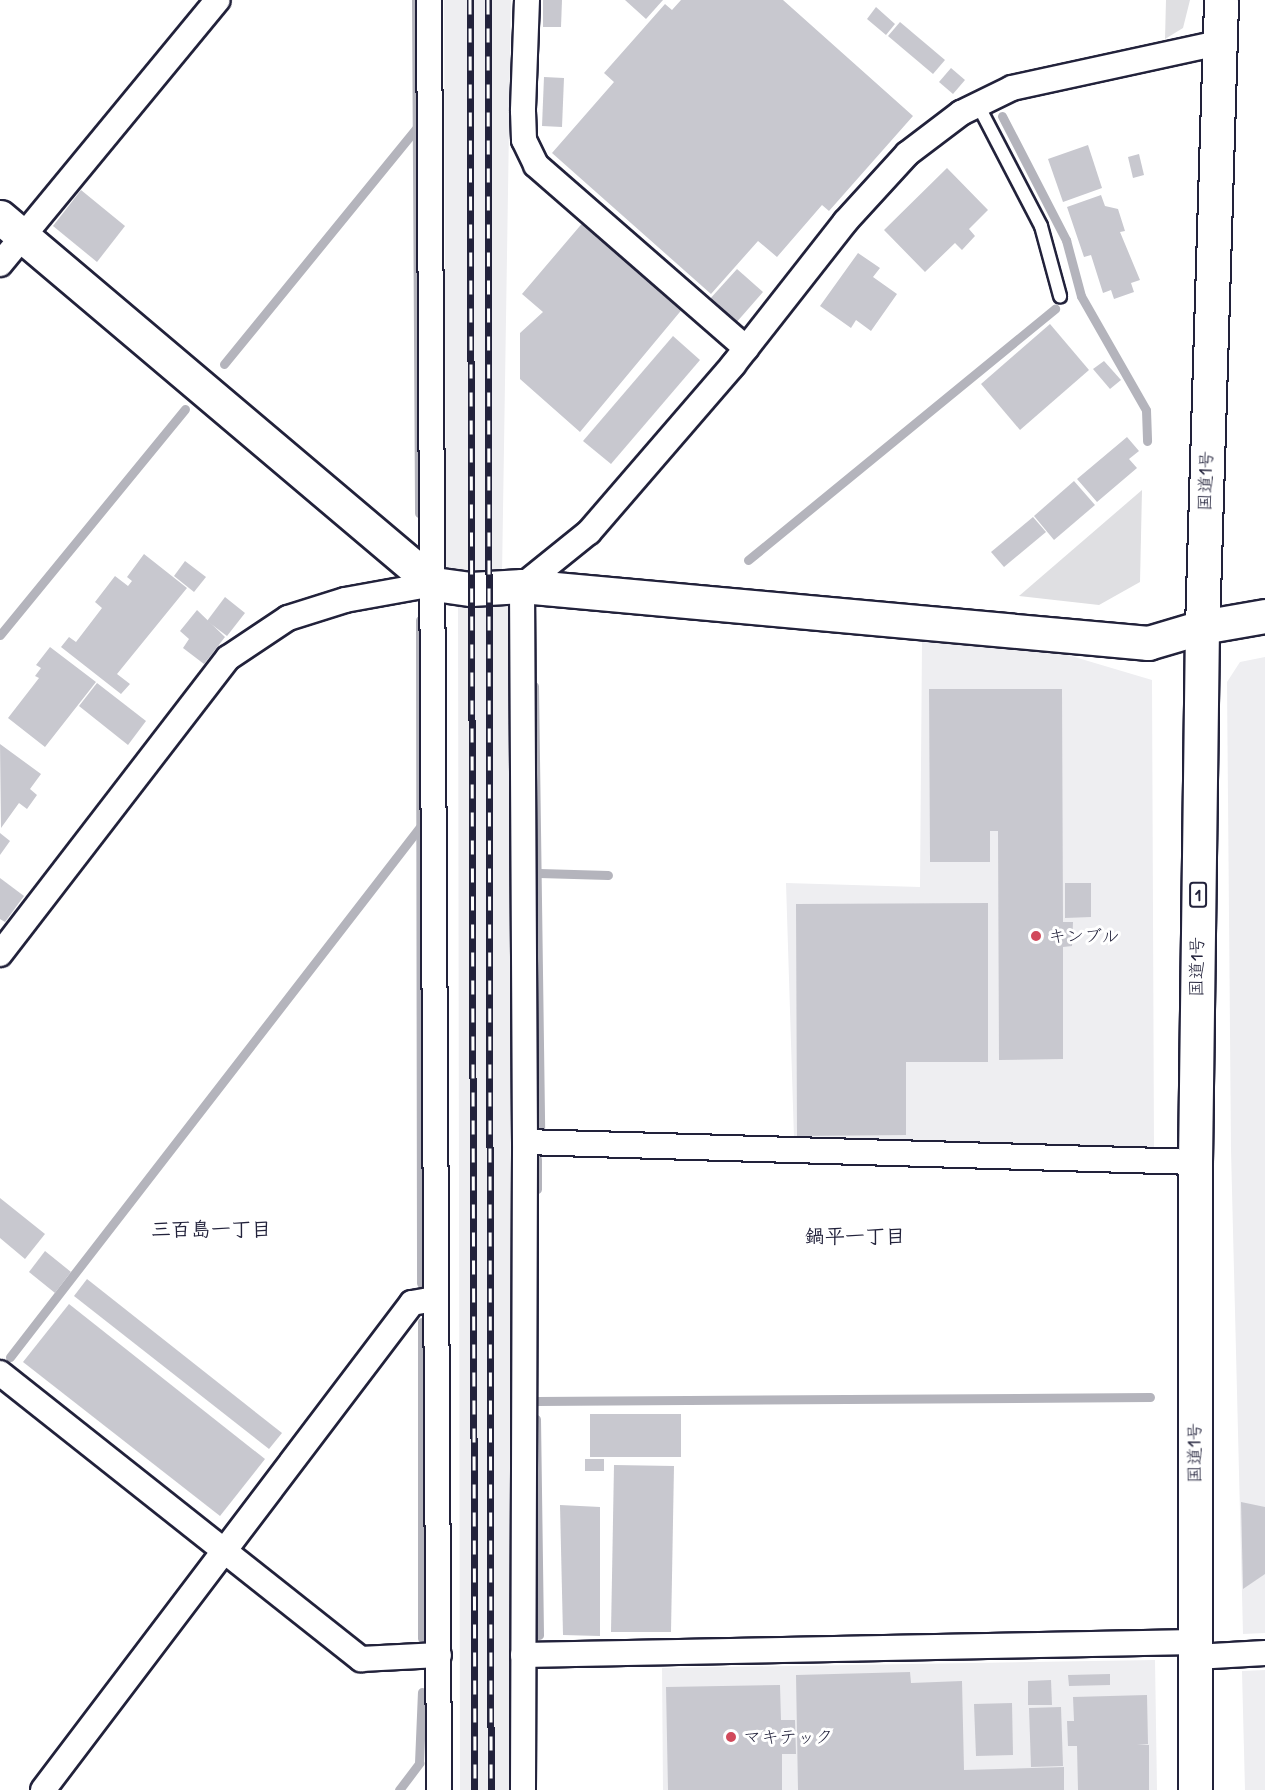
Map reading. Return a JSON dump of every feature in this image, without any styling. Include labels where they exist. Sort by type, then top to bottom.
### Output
[{"type":"main road","name":"国道1号","points":[[1196,1790],[1195,1162],[1202,627],[1221,0]]},
{"type":"main road","points":[[12,227],[434,584],[471,589],[522,586],[1148,643],[1202,627],[1265,616]]},
{"type":"street","points":[[0,264],[12,227],[218,0]]},
{"type":"street","points":[[429,0],[439,1790]]},
{"type":"street","points":[[527,0],[523,111],[525,140],[536,165],[746,348]]},
{"type":"street","points":[[523,1790],[525,1142],[522,586],[589,532],[746,348],[845,222],[907,154],[978,105],[1012,88],[1218,43]]},
{"type":"street","points":[[0,954],[228,658],[288,618],[345,600],[434,584]]},
{"type":"street","points":[[525,1142],[1195,1162]]},
{"type":"street","points":[[43,1790],[412,1303],[435,1299]]},
{"type":"street","points":[[0,1373],[361,1659],[439,1655]]},
{"type":"street","points":[[523,1655],[1195,1649],[1265,1653]]},
{"type":"lane","points":[[978,105],[1041,226],[1060,296]]},
{"type":"shaded area","points":[[444,0],[511,0],[502,575],[510,600],[512,1790],[460,1790],[458,600],[446,565]]},
{"type":"shaded area","points":[[1166,0],[1190,0],[1183,28],[1165,39]]},
{"type":"shaded area","points":[[1142,490],[1140,582],[1099,605],[1019,596]]},
{"type":"shaded area","points":[[922,642],[1051,650],[1152,680],[1154,1148],[794,1139],[786,883],[920,887]]},
{"type":"shaded area","points":[[1265,657],[1265,1633],[1243,1634],[1231,1150],[1227,682],[1240,662]]},
{"type":"shaded area","points":[[1155,1660],[1157,1790],[663,1790],[662,1668]]},
{"type":"shaded area","points":[[1265,1670],[1265,1790],[1245,1790],[1242,1671]]},
{"type":"building","points":[[543,0],[562,0],[561,27],[543,27]]},
{"type":"building","points":[[625,0],[663,0],[646,19]]},
{"type":"building","points":[[681,0],[783,0],[913,116],[829,211],[822,205],[777,257],[758,241],[711,294],[552,153],[614,82],[604,73],[665,4],[672,10]]},
{"type":"building","points":[[876,7],[895,24],[886,35],[867,19]]},
{"type":"building","points":[[900,22],[945,60],[933,74],[888,36]]},
{"type":"building","points":[[951,68],[965,80],[953,94],[939,82]]},
{"type":"building","points":[[544,77],[564,78],[562,127],[542,126]]},
{"type":"building","points":[[1088,145],[1102,188],[1063,202],[1048,159]]},
{"type":"building","points":[[1139,154],[1144,175],[1133,178],[1128,157]]},
{"type":"building","points":[[947,168],[988,210],[969,229],[975,236],[962,250],[955,243],[925,272],[884,230]]},
{"type":"building","points":[[81,190],[125,226],[97,262],[53,226]]},
{"type":"building","points":[[1101,195],[1105,206],[1118,209],[1125,231],[1120,232],[1140,280],[1131,283],[1134,292],[1114,299],[1111,290],[1103,293],[1091,255],[1084,257],[1067,207]]},
{"type":"building","points":[[585,220],[684,307],[580,432],[520,379],[520,333],[543,312],[522,294]]},
{"type":"building","points":[[858,253],[880,268],[873,277],[897,294],[871,331],[856,320],[851,328],[820,306]]},
{"type":"building","points":[[737,269],[763,292],[735,324],[709,300]]},
{"type":"building","points":[[1050,324],[1089,370],[1020,430],[981,384]]},
{"type":"building","points":[[673,336],[700,360],[611,464],[583,441]]},
{"type":"building","points":[[1104,361],[1121,380],[1110,389],[1093,369]]},
{"type":"building","points":[[1127,437],[1139,451],[1129,459],[1137,468],[1097,502],[1077,479]]},
{"type":"building","points":[[1074,481],[1095,505],[1054,540],[1034,516]]},
{"type":"building","points":[[1033,517],[1046,532],[1004,567],[991,552]]},
{"type":"building","points":[[144,554],[187,588],[117,674],[130,684],[121,694],[61,647],[69,637],[76,642],[102,608],[95,602],[115,576],[128,586],[132,581],[127,577]]},
{"type":"building","points":[[185,561],[206,577],[194,592],[174,576]]},
{"type":"building","points":[[225,597],[245,613],[227,636],[207,621]]},
{"type":"building","points":[[197,610],[225,637],[204,664],[183,648],[189,639],[180,631]]},
{"type":"building","points":[[50,647],[96,682],[45,747],[8,718],[39,678],[35,676],[41,668],[36,665]]},
{"type":"building","points":[[97,683],[146,721],[128,745],[79,706]]},
{"type":"building","points":[[929,689],[1062,689],[1063,922],[1073,922],[1072,946],[1063,947],[1063,1059],[999,1060],[998,831],[990,831],[990,862],[930,862]]},
{"type":"building","points":[[0,744],[41,774],[30,789],[37,795],[27,809],[19,803],[1,828]]},
{"type":"building","points":[[0,833],[10,841],[0,855]]},
{"type":"building","points":[[0,878],[24,896],[5,922],[0,919]]},
{"type":"building","points":[[1065,883],[1091,883],[1091,917],[1065,918]]},
{"type":"building","points":[[988,903],[988,1062],[906,1062],[906,1135],[797,1136],[796,904]]},
{"type":"building","points":[[0,1198],[45,1234],[25,1259],[0,1238]]},
{"type":"building","points":[[45,1251],[71,1272],[55,1293],[29,1272]]},
{"type":"building","points":[[87,1279],[282,1433],[269,1449],[74,1296]]},
{"type":"building","points":[[69,1304],[265,1459],[220,1516],[23,1362]]},
{"type":"building","points":[[590,1414],[681,1414],[681,1457],[590,1457]]},
{"type":"building","points":[[585,1459],[604,1459],[604,1471],[585,1471]]},
{"type":"building","points":[[614,1465],[674,1466],[671,1632],[611,1632]]},
{"type":"building","points":[[1241,1502],[1265,1507],[1265,1574],[1243,1589]]},
{"type":"building","points":[[560,1505],[600,1507],[600,1636],[563,1635]]},
{"type":"building","points":[[910,1672],[911,1683],[962,1681],[964,1770],[1064,1767],[1064,1790],[798,1790],[796,1675]]},
{"type":"building","points":[[1110,1674],[1110,1685],[1069,1686],[1068,1675]]},
{"type":"building","points":[[1051,1680],[1052,1705],[1028,1705],[1028,1681]]},
{"type":"building","name":"マキテック","points":[[780,1685],[781,1720],[795,1720],[796,1754],[782,1754],[782,1790],[668,1790],[666,1687]]},
{"type":"building","points":[[1147,1695],[1148,1744],[1137,1744],[1149,1745],[1149,1790],[1078,1790],[1077,1746],[1068,1746],[1067,1721],[1074,1721],[1073,1697]]},
{"type":"building","points":[[1012,1703],[1013,1755],[976,1756],[974,1704]]},
{"type":"building","points":[[1061,1707],[1063,1766],[1031,1767],[1029,1708]]},
{"type":"waterway","points":[[416,0],[419,513]]},
{"type":"waterway","points":[[1002,116],[1066,240],[1081,296],[1146,410],[1147,441]]},
{"type":"waterway","points":[[224,364],[417,127]]},
{"type":"waterway","points":[[748,560],[1055,309]]},
{"type":"waterway","points":[[0,635],[185,409]]},
{"type":"waterway","points":[[420,620],[421,1283]]},
{"type":"waterway","points":[[534,686],[540,1128]]},
{"type":"waterway","points":[[10,1357],[420,827]]},
{"type":"waterway","points":[[539,873],[608,875]]},
{"type":"waterway","points":[[537,1159],[537,1189]]},
{"type":"waterway","points":[[422,1322],[422,1638]]},
{"type":"waterway","points":[[536,1401],[1150,1397]]},
{"type":"waterway","points":[[536,1419],[539,1635]]},
{"type":"waterway","points":[[399,1790],[419,1763],[422,1692]]},
{"type":"railway","points":[[470,0],[475,1790]]},
{"type":"railway","points":[[488,0],[491,1790]]},
{"type":"place","name":"キンブル","points":[[1036,936]]},
{"type":"place","name":"マキテック","points":[[731,1737]]},
{"type":"district","name":"三百島一丁目","points":[[211,1228]]},
{"type":"district","name":"鍋平一丁目","points":[[855,1235]]}]
